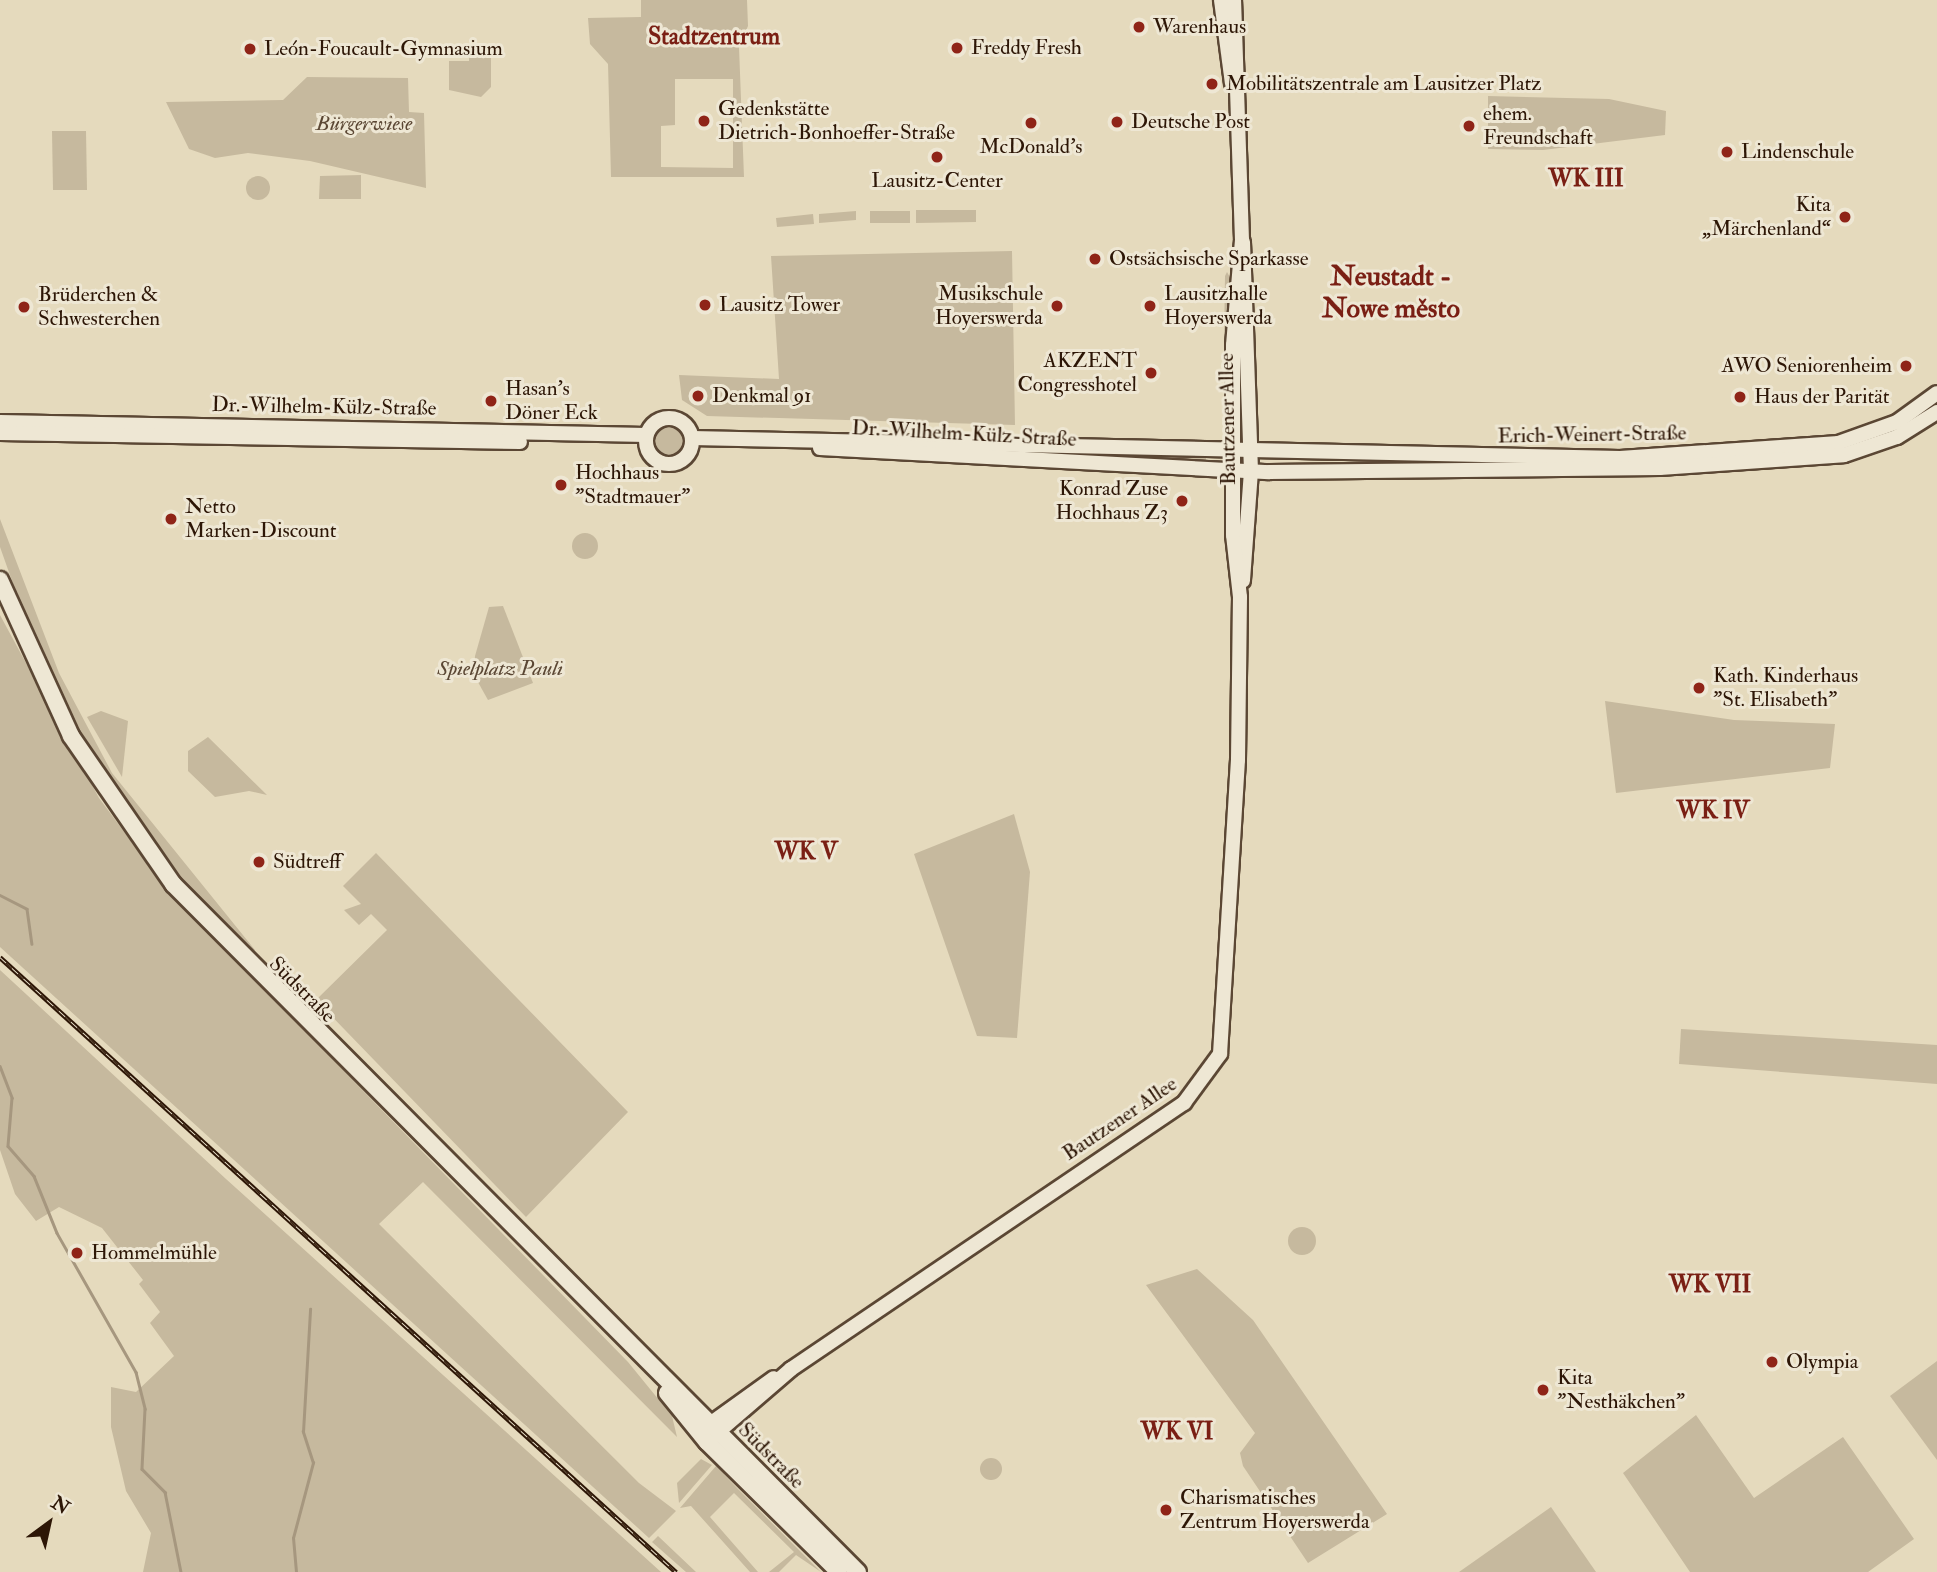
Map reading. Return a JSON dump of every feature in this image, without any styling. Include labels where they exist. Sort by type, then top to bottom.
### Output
[{"type":"main road","name":"Südstraße","points":[[0,580],[71,736],[173,884],[652,1371],[839,1572]]},
{"type":"main road","name":"Südstraße","points":[[708,1433],[858,1572]]},
{"type":"street","name":"Bautzener Allee","points":[[1221,0],[1240,111]]},
{"type":"street","name":"Bautzener Allee","points":[[708,1433],[791,1369],[1184,1103],[1213,1068],[1223,1040],[1240,597],[1251,471],[1234,0]]},
{"type":"street","name":"Bautzener Allee","points":[[1240,597],[1234,452],[1235,284],[1242,240]]},
{"type":"street","name":"Erich-Weinert-Straße","points":[[1234,452],[1620,458],[1783,450],[1873,433],[1937,394]]},
{"type":"street","name":"Erich-Weinert-Straße","points":[[1234,471],[1784,463],[1868,448],[1937,412]]},
{"type":"street","points":[[646,440],[655,422],[669,418],[685,423],[692,443]]},
{"type":"street","name":"Dr.-Wilhelm-Külz-Straße","points":[[0,422],[646,440]]},
{"type":"street","name":"Dr.-Wilhelm-Külz-Straße","points":[[0,433],[646,440]]},
{"type":"street","name":"Dr.-Wilhelm-Külz-Straße","points":[[646,440],[654,459],[669,464],[692,443],[1234,452]]},
{"type":"street","name":"Dr.-Wilhelm-Külz-Straße","points":[[692,443],[1006,456],[1234,471]]},
{"type":"green space","points":[[641,0],[747,0],[748,26],[739,47],[744,177],[611,177],[608,64],[590,44],[588,18],[641,17]],"holes":[[[675,79],[733,79],[733,168],[661,167],[661,126],[675,125]]]},
{"type":"green space","points":[[469,52],[491,55],[491,87],[481,97],[449,90],[449,61],[469,61]]},
{"type":"green space","name":"Bürgerwiese","points":[[307,77],[408,78],[409,112],[424,113],[426,188],[310,161],[248,153],[215,158],[189,149],[166,102],[283,100]]},
{"type":"green space","points":[[1488,96],[1609,99],[1666,111],[1665,135],[1543,150],[1488,149]]},
{"type":"green space","points":[[52,131],[86,131],[87,190],[53,190]]},
{"type":"green space","points":[[361,175],[361,199],[319,199],[320,176]]},
{"type":"green space","points":[[253,176],[263,176],[270,183],[270,193],[263,200],[253,200],[246,193],[246,183]]},
{"type":"green space","points":[[916,210],[976,210],[976,222],[916,223]]},
{"type":"green space","points":[[856,211],[856,220],[819,223],[819,214]]},
{"type":"green space","points":[[870,211],[910,211],[910,223],[870,223]]},
{"type":"green space","points":[[813,214],[814,224],[777,227],[776,218]]},
{"type":"green space","points":[[1012,251],[1015,425],[707,416],[682,400],[679,375],[779,379],[771,256]]},
{"type":"green space","points":[[1227,272],[1231,279],[1224,344],[1225,276]]},
{"type":"green space","points":[[669,424],[681,429],[686,441],[681,453],[669,458],[657,453],[652,441],[657,429]]},
{"type":"green space","points":[[1027,449],[1206,456],[1206,461],[1026,452]]},
{"type":"green space","points":[[0,519],[59,673],[112,773],[255,950],[248,957],[178,878],[74,726],[22,609],[0,547]]},
{"type":"green space","points":[[585,533],[594,537],[598,546],[594,555],[585,559],[576,555],[572,546],[576,537]]},
{"type":"green space","name":"Spielplatz Pauli","points":[[503,606],[533,683],[488,700],[474,675],[475,656],[489,607]]},
{"type":"green space","points":[[0,615],[99,798],[168,891],[628,1362],[672,1416],[677,1437],[423,1182],[379,1224],[639,1483],[676,1511],[649,1538],[0,947]]},
{"type":"green space","points":[[1605,701],[1734,720],[1835,724],[1830,768],[1616,793]]},
{"type":"green space","points":[[101,711],[128,721],[122,777],[87,717]]},
{"type":"green space","points":[[208,737],[267,795],[249,791],[215,797],[188,771],[188,751]]},
{"type":"green space","points":[[1014,814],[1030,872],[1017,1038],[977,1036],[914,854]]},
{"type":"green space","points":[[376,853],[628,1112],[526,1217],[316,1000],[387,930],[371,914],[359,925],[344,910],[361,904],[343,886]]},
{"type":"green space","points":[[0,970],[226,1179],[661,1572],[143,1572],[151,1533],[126,1491],[111,1427],[111,1387],[136,1392],[174,1356],[150,1323],[160,1312],[139,1284],[143,1280],[102,1228],[59,1207],[36,1221],[15,1194],[0,1150]]},
{"type":"green space","points":[[1681,1029],[1937,1045],[1937,1084],[1679,1064]]},
{"type":"green space","points":[[1302,1227],[1312,1231],[1316,1241],[1312,1251],[1302,1255],[1292,1251],[1288,1241],[1292,1231]]},
{"type":"green space","points":[[1197,1269],[1253,1320],[1387,1514],[1308,1563],[1243,1466],[1240,1453],[1255,1433],[1146,1285]]},
{"type":"green space","points":[[1937,1361],[1937,1460],[1890,1396]]},
{"type":"green space","points":[[1696,1415],[1754,1498],[1843,1437],[1914,1539],[1868,1572],[1690,1572],[1623,1473]]},
{"type":"green space","points":[[991,1458],[999,1461],[1002,1469],[999,1477],[991,1480],[983,1477],[980,1469],[983,1461]]},
{"type":"green space","points":[[701,1459],[712,1465],[679,1503],[677,1483]]},
{"type":"green space","points":[[716,1466],[821,1572],[796,1555],[779,1572],[769,1572],[794,1552],[734,1493],[710,1517],[758,1572],[750,1572],[691,1506],[680,1508]]},
{"type":"green space","points":[[1551,1507],[1596,1572],[1459,1572]]},
{"type":"green space","points":[[658,1536],[696,1572],[686,1572],[652,1542]]},
{"type":"waterway","points":[[0,895],[27,909],[32,944]]},
{"type":"waterway","points":[[0,1066],[12,1098],[8,1146],[34,1176],[57,1233],[136,1372],[145,1409],[142,1469],[165,1492],[181,1572]]},
{"type":"waterway","points":[[296,1572],[293,1538],[313,1463],[303,1432],[310,1309]]},
{"type":"railway","points":[[0,957],[676,1572]]},
{"type":"place","name":"Warenhaus","points":[[1139,27]]},
{"type":"place","name":"Freddy Fresh","points":[[957,48]]},
{"type":"place","name":"León-Foucault-Gymnasium","points":[[250,49]]},
{"type":"place","name":"Mobilitätszentrale am Lausitzer Platz","points":[[1212,84]]},
{"type":"place","name":"Gedenkstätte Dietrich-Bonhoeffer-Straße","points":[[704,121]]},
{"type":"place","name":"Deutsche Post","points":[[1117,122]]},
{"type":"place","name":"McDonald's","points":[[1031,123]]},
{"type":"place","name":"ehem. Freundschaft","points":[[1469,126]]},
{"type":"place","name":"Lindenschule","points":[[1727,152]]},
{"type":"place","name":"Lausitz-Center","points":[[937,157]]},
{"type":"place","name":"Kita „Märchenland“","points":[[1845,217]]},
{"type":"place","name":"Ostsächsische Sparkasse","points":[[1095,259]]},
{"type":"place","name":"Lausitz Tower","points":[[705,305]]},
{"type":"place","name":"Musikschule Hoyerswerda","points":[[1057,306]]},
{"type":"place","name":"Lausitzhalle Hoyerswerda","points":[[1150,306]]},
{"type":"place","name":"Brüderchen & Schwesterchen","points":[[24,307]]},
{"type":"place","name":"AWO Seniorenheim","points":[[1906,366]]},
{"type":"place","name":"AKZENT Congresshotel","points":[[1151,373]]},
{"type":"place","name":"Denkmal 91","points":[[698,396]]},
{"type":"place","name":"Haus der Parität","points":[[1740,397]]},
{"type":"place","name":"Hasan's Döner Eck","points":[[491,401]]},
{"type":"place","name":"Hochhaus \"Stadtmauer\"","points":[[561,485]]},
{"type":"place","name":"Konrad Zuse Hochhaus Z3","points":[[1182,501]]},
{"type":"place","name":"Netto Marken-Discount","points":[[171,519]]},
{"type":"place","name":"Kath. Kinderhaus \"St. Elisabeth\"","points":[[1699,688]]},
{"type":"place","name":"Südtreff","points":[[259,862]]},
{"type":"place","name":"Hommelmühle","points":[[77,1253]]},
{"type":"place","name":"Olympia","points":[[1772,1362]]},
{"type":"place","name":"Kita \"Nesthäkchen\"","points":[[1543,1390]]},
{"type":"place","name":"Charismatisches Zentrum Hoyerswerda","points":[[1166,1510]]},
{"type":"district","name":"Stadtzentrum","points":[[714,37]]},
{"type":"district","name":"WK III","points":[[1586,179]]},
{"type":"district","name":"Neustadt - Nowe město","points":[[1391,293]]},
{"type":"district","name":"WK IV","points":[[1713,811]]},
{"type":"district","name":"WK V","points":[[806,852]]},
{"type":"district","name":"WK VII","points":[[1710,1285]]},
{"type":"district","name":"WK VI","points":[[1177,1432]]}]
